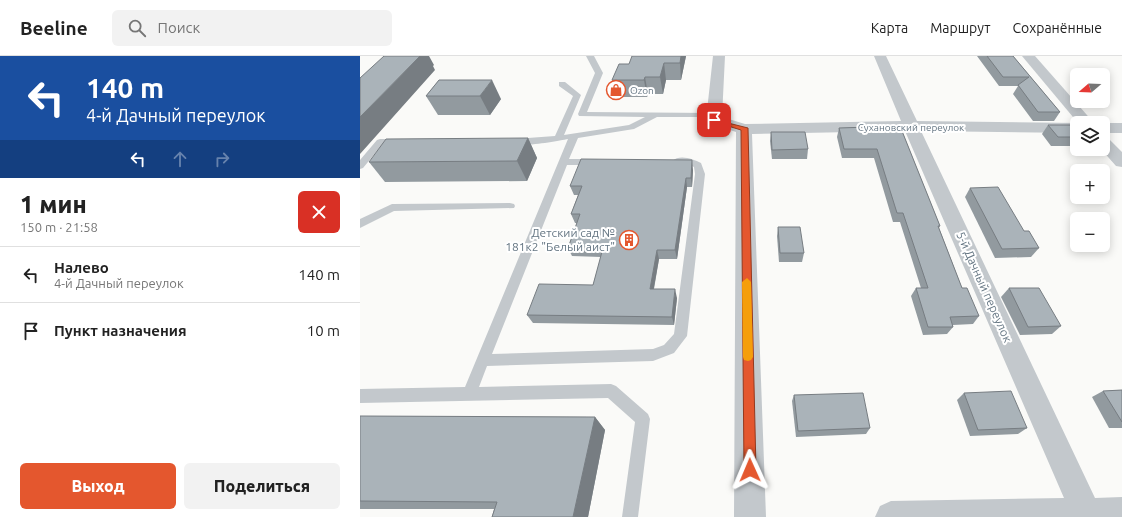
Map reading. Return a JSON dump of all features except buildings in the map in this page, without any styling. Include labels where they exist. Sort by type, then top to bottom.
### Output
[{"type":"street","points":[[714,115],[719,56]]},
{"type":"street","name":"5-й Дачный переулок","points":[[880,56],[1087,515]]},
{"type":"street","points":[[1028,56],[1080,116]]},
{"type":"street","name":"Сухановский переулок","points":[[714,115],[714,120],[744,128],[911,126],[1070,128]]},
{"type":"street","points":[[744,128],[750,517]]},
{"type":"street","points":[[1110,128],[1122,128]]},
{"type":"street","points":[[1110,149],[1122,162]]},
{"type":"street","points":[[891,517],[1087,515],[1122,513]]},
{"type":"lane","points":[[590,56],[599,73],[582,114],[714,115]]},
{"type":"lane","points":[[558,138],[577,95],[562,84]]},
{"type":"lane","points":[[508,142],[540,141],[631,127],[655,115]]},
{"type":"lane","points":[[469,394],[574,136]]},
{"type":"lane","points":[[360,166],[380,142],[405,142]]},
{"type":"lane","points":[[482,360],[653,355],[669,349],[680,336],[700,174],[698,165],[688,161],[664,160]]},
{"type":"lane","points":[[563,162],[610,161]]},
{"type":"lane","points":[[360,224],[392,208],[510,206]]},
{"type":"lane","points":[[360,396],[611,391],[643,419],[630,517]]},
{"type":"slow traffic","points":[[747,282],[748,357]]},
{"type":"place","name":"Ozon","points":[[616,90]]},
{"type":"place","name":"Детский сад № 181к2 \"Белый аист\"","points":[[629,240]]},
{"type":"route","points":[[714,120],[744,128],[750,470]]}]
